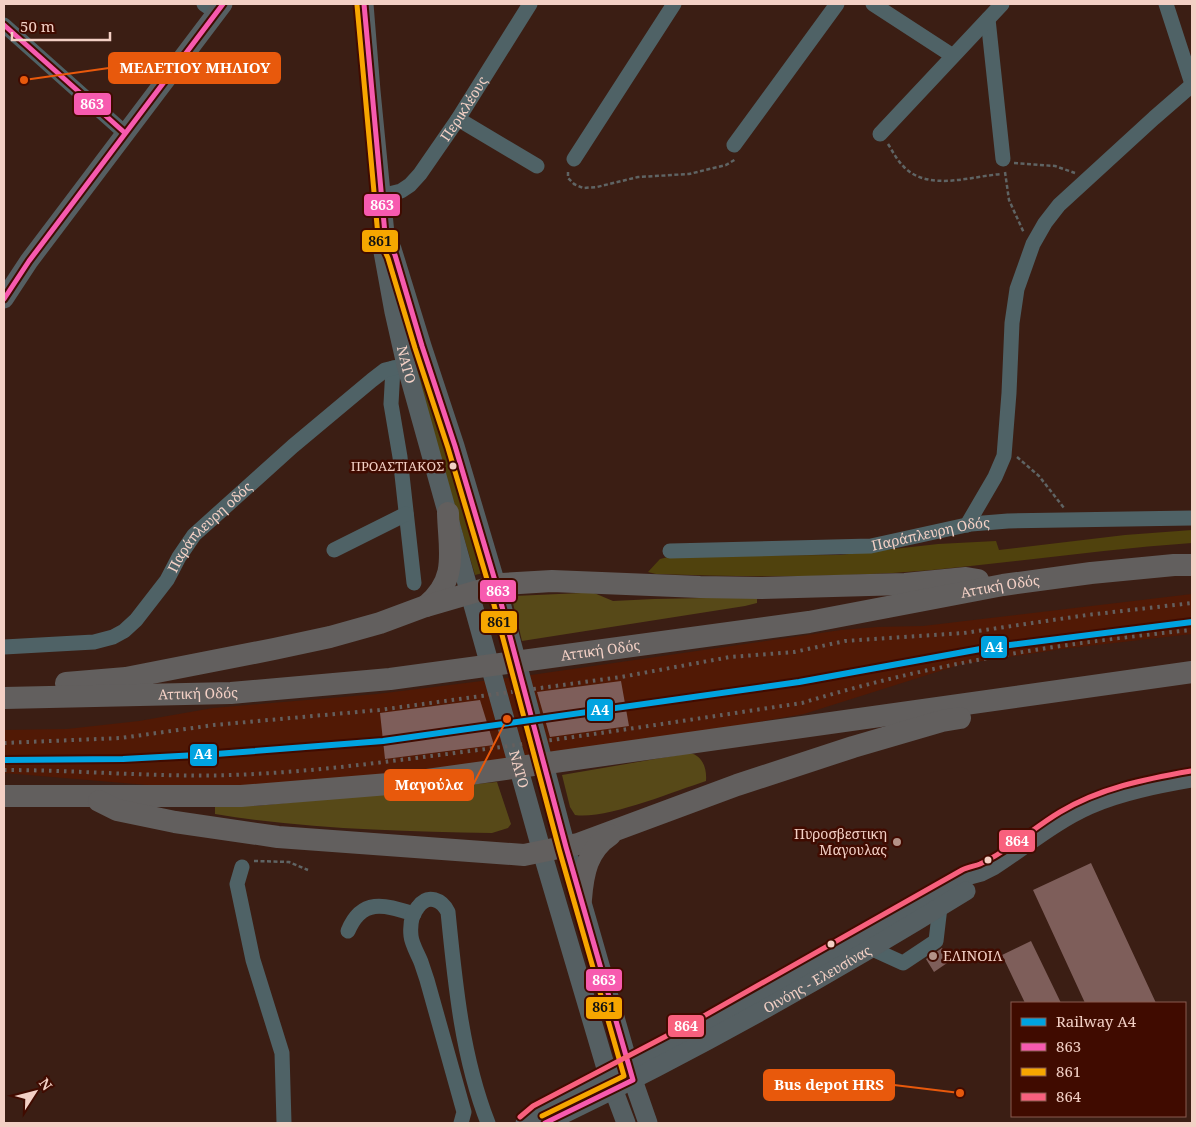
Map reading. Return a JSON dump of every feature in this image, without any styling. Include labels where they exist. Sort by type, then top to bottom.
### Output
[{"type":"highway","points":[[423,607],[436,597],[444,586],[449,572],[448,513]]},
{"type":"highway","name":"Αττική Οδός","points":[[4,698],[231,693],[390,679],[809,622],[1003,585],[1091,573],[1192,565]]},
{"type":"highway","points":[[4,690],[26,686],[126,678],[274,649],[380,623],[496,584],[552,581],[761,588],[905,584],[966,578],[1003,585]]},
{"type":"highway","points":[[4,796],[241,796],[414,782],[1192,672]]},
{"type":"highway","points":[[89,797],[117,810],[175,822],[278,837],[515,855],[542,852],[566,847],[617,830],[737,785],[853,747],[942,721],[1023,706],[1106,683]]},
{"type":"highway","points":[[581,899],[583,881],[593,850],[602,840],[617,830]]},
{"type":"main road","points":[[364,4],[385,234]]},
{"type":"main road","points":[[4,299],[29,262],[126,133],[215,7]]},
{"type":"main road","name":"ΝΑΤΟ","points":[[385,234],[383,252],[394,312],[400,367],[448,513],[542,852],[611,1083],[626,1123]]},
{"type":"main road","name":"ΝΑΤΟ","points":[[385,234],[395,255],[496,584],[566,847],[617,1026],[648,1123]]},
{"type":"main road","name":"Οινόης - Ελευσίνας","points":[[631,1073],[662,1047],[818,961],[966,876],[993,866],[1064,818],[1090,805],[1163,783],[1192,778]]},
{"type":"main road","name":"Οινόης - Ελευσίνας","points":[[631,1073],[746,1019],[940,907],[972,887],[993,866]]},
{"type":"main road","points":[[617,1026],[636,1046],[645,1049],[662,1047]]},
{"type":"main road","points":[[545,1123],[631,1073]]},
{"type":"main road","points":[[524,1123],[536,1113],[611,1083]]},
{"type":"street","name":"Περικλέους","points":[[381,196],[401,191],[410,185],[420,174],[458,119],[530,4]]},
{"type":"street","points":[[574,159],[674,4]]},
{"type":"street","points":[[734,145],[837,4]]},
{"type":"street","points":[[873,4],[953,56]]},
{"type":"street","points":[[880,134],[1002,4]]},
{"type":"street","points":[[967,525],[995,477],[1004,451],[1012,323],[1017,289],[1033,244],[1045,223],[1059,205],[1192,85],[1166,4]]},
{"type":"street","points":[[988,19],[1004,166]]},
{"type":"street","points":[[4,25],[126,133]]},
{"type":"street","points":[[458,119],[537,166]]},
{"type":"street","points":[[400,367],[391,404],[400,457],[414,583]]},
{"type":"street","name":"Παράπλευρη οδός","points":[[4,647],[94,642],[113,638],[124,631],[136,620],[167,580],[179,557],[194,535],[336,409],[384,370],[400,367]]},
{"type":"street","points":[[334,550],[406,514]]},
{"type":"street","name":"Παράπλευρη Οδός","points":[[670,551],[871,546],[967,525],[1008,522],[1192,518]]},
{"type":"street","points":[[242,867],[237,884],[253,960],[282,1053],[284,1123]]},
{"type":"street","points":[[460,1123],[464,1112],[427,980],[411,938],[411,920],[418,906],[427,900],[438,900],[444,904],[448,912],[456,990],[462,1024],[482,1107],[488,1123]]},
{"type":"street","points":[[348,931],[354,917],[366,908],[380,906],[414,914]]},
{"type":"street","points":[[870,948],[903,963],[936,941],[940,907]]},
{"type":"path","points":[[880,134],[905,168],[919,177],[940,181],[1015,164],[1055,166],[1087,179]]},
{"type":"path","points":[[574,159],[568,169],[568,178],[574,184],[583,188],[597,187],[638,177],[689,174],[726,166],[736,160],[739,155],[734,145]]},
{"type":"path","points":[[1004,166],[1009,200],[1023,231],[1033,244]]},
{"type":"path","points":[[1004,451],[1018,458],[1039,476],[1063,506],[1071,521]]},
{"type":"path","points":[[242,867],[254,861],[289,862],[308,870]]},
{"type":"shaded area","points":[[417,351],[483,573],[475,575],[410,353]]},
{"type":"shaded area","points":[[1192,530],[1192,543],[898,573],[760,576],[656,574],[648,572],[660,559],[672,556],[840,555],[938,544],[996,541],[999,550],[1125,535]]},
{"type":"shaded area","points":[[594,593],[613,601],[757,597],[757,603],[522,641],[512,599],[514,596]]},
{"type":"shaded area","points":[[1192,594],[1192,634],[1062,649],[962,664],[804,714],[632,744],[500,763],[219,791],[4,773],[4,730],[67,729],[139,721],[213,708],[377,694],[531,675],[841,630],[923,626]]},
{"type":"shaded area","points":[[690,753],[701,760],[706,772],[706,781],[640,804],[604,813],[575,815],[570,807],[562,775]]},
{"type":"shaded area","points":[[497,782],[511,824],[508,828],[492,833],[318,826],[215,814],[215,807],[218,806],[255,806]]},
{"type":"building","points":[[621,681],[629,726],[550,737],[537,692]]},
{"type":"building","points":[[480,700],[494,745],[385,759],[380,713]]},
{"type":"building","points":[[1091,863],[1156,1002],[1085,1002],[1033,890]]},
{"type":"building","points":[[1031,941],[1061,1002],[1025,1002],[1002,955]]},
{"type":"building","points":[[942,948],[950,961],[934,972],[926,959]]},
{"type":"railway","points":[[4,743],[121,738],[214,725],[379,710],[621,677],[730,657],[794,652],[845,641],[964,633],[1087,615],[1192,603]]},
{"type":"railway","points":[[4,770],[223,775],[300,771],[369,764],[530,743],[802,703],[850,689],[946,666],[1093,641],[1192,630]]},
{"type":"rail line","name":"A4","points":[[4,760],[123,759],[383,741],[799,682],[986,648],[1192,622]]},
{"type":"transit line","name":"863","points":[[4,299],[29,261],[223,4]]},
{"type":"transit line","name":"863","points":[[364,4],[385,234],[395,255],[496,584],[566,847],[633,1080],[545,1123]]},
{"type":"transit line","name":"861","points":[[357,5],[378,236],[388,258],[489,586],[559,849],[624,1076],[542,1116]]},
{"type":"transit line","name":"863","points":[[4,25],[125,133]]},
{"type":"transit line","name":"864","points":[[520,1117],[533,1106],[695,1021],[962,870],[991,859],[1050,818],[1075,804],[1123,786],[1191,771]]},
{"type":"place","name":"ΜΕΛΕΤΙΟΥ ΜΗΛΙΟΥ","points":[[24,80]]},
{"type":"place","name":"ΠΡΟΑΣΤΙΑΚΟΣ","points":[[453,466]]},
{"type":"place","name":"Μαγούλα","points":[[507,719]]},
{"type":"place","name":"Πυροσβεστικη Μαγουλας","points":[[897,842]]},
{"type":"place","name":"ΕΛΙΝΟΙΛ","points":[[933,956]]},
{"type":"place","name":"Bus depot HRS","points":[[960,1093]]}]
